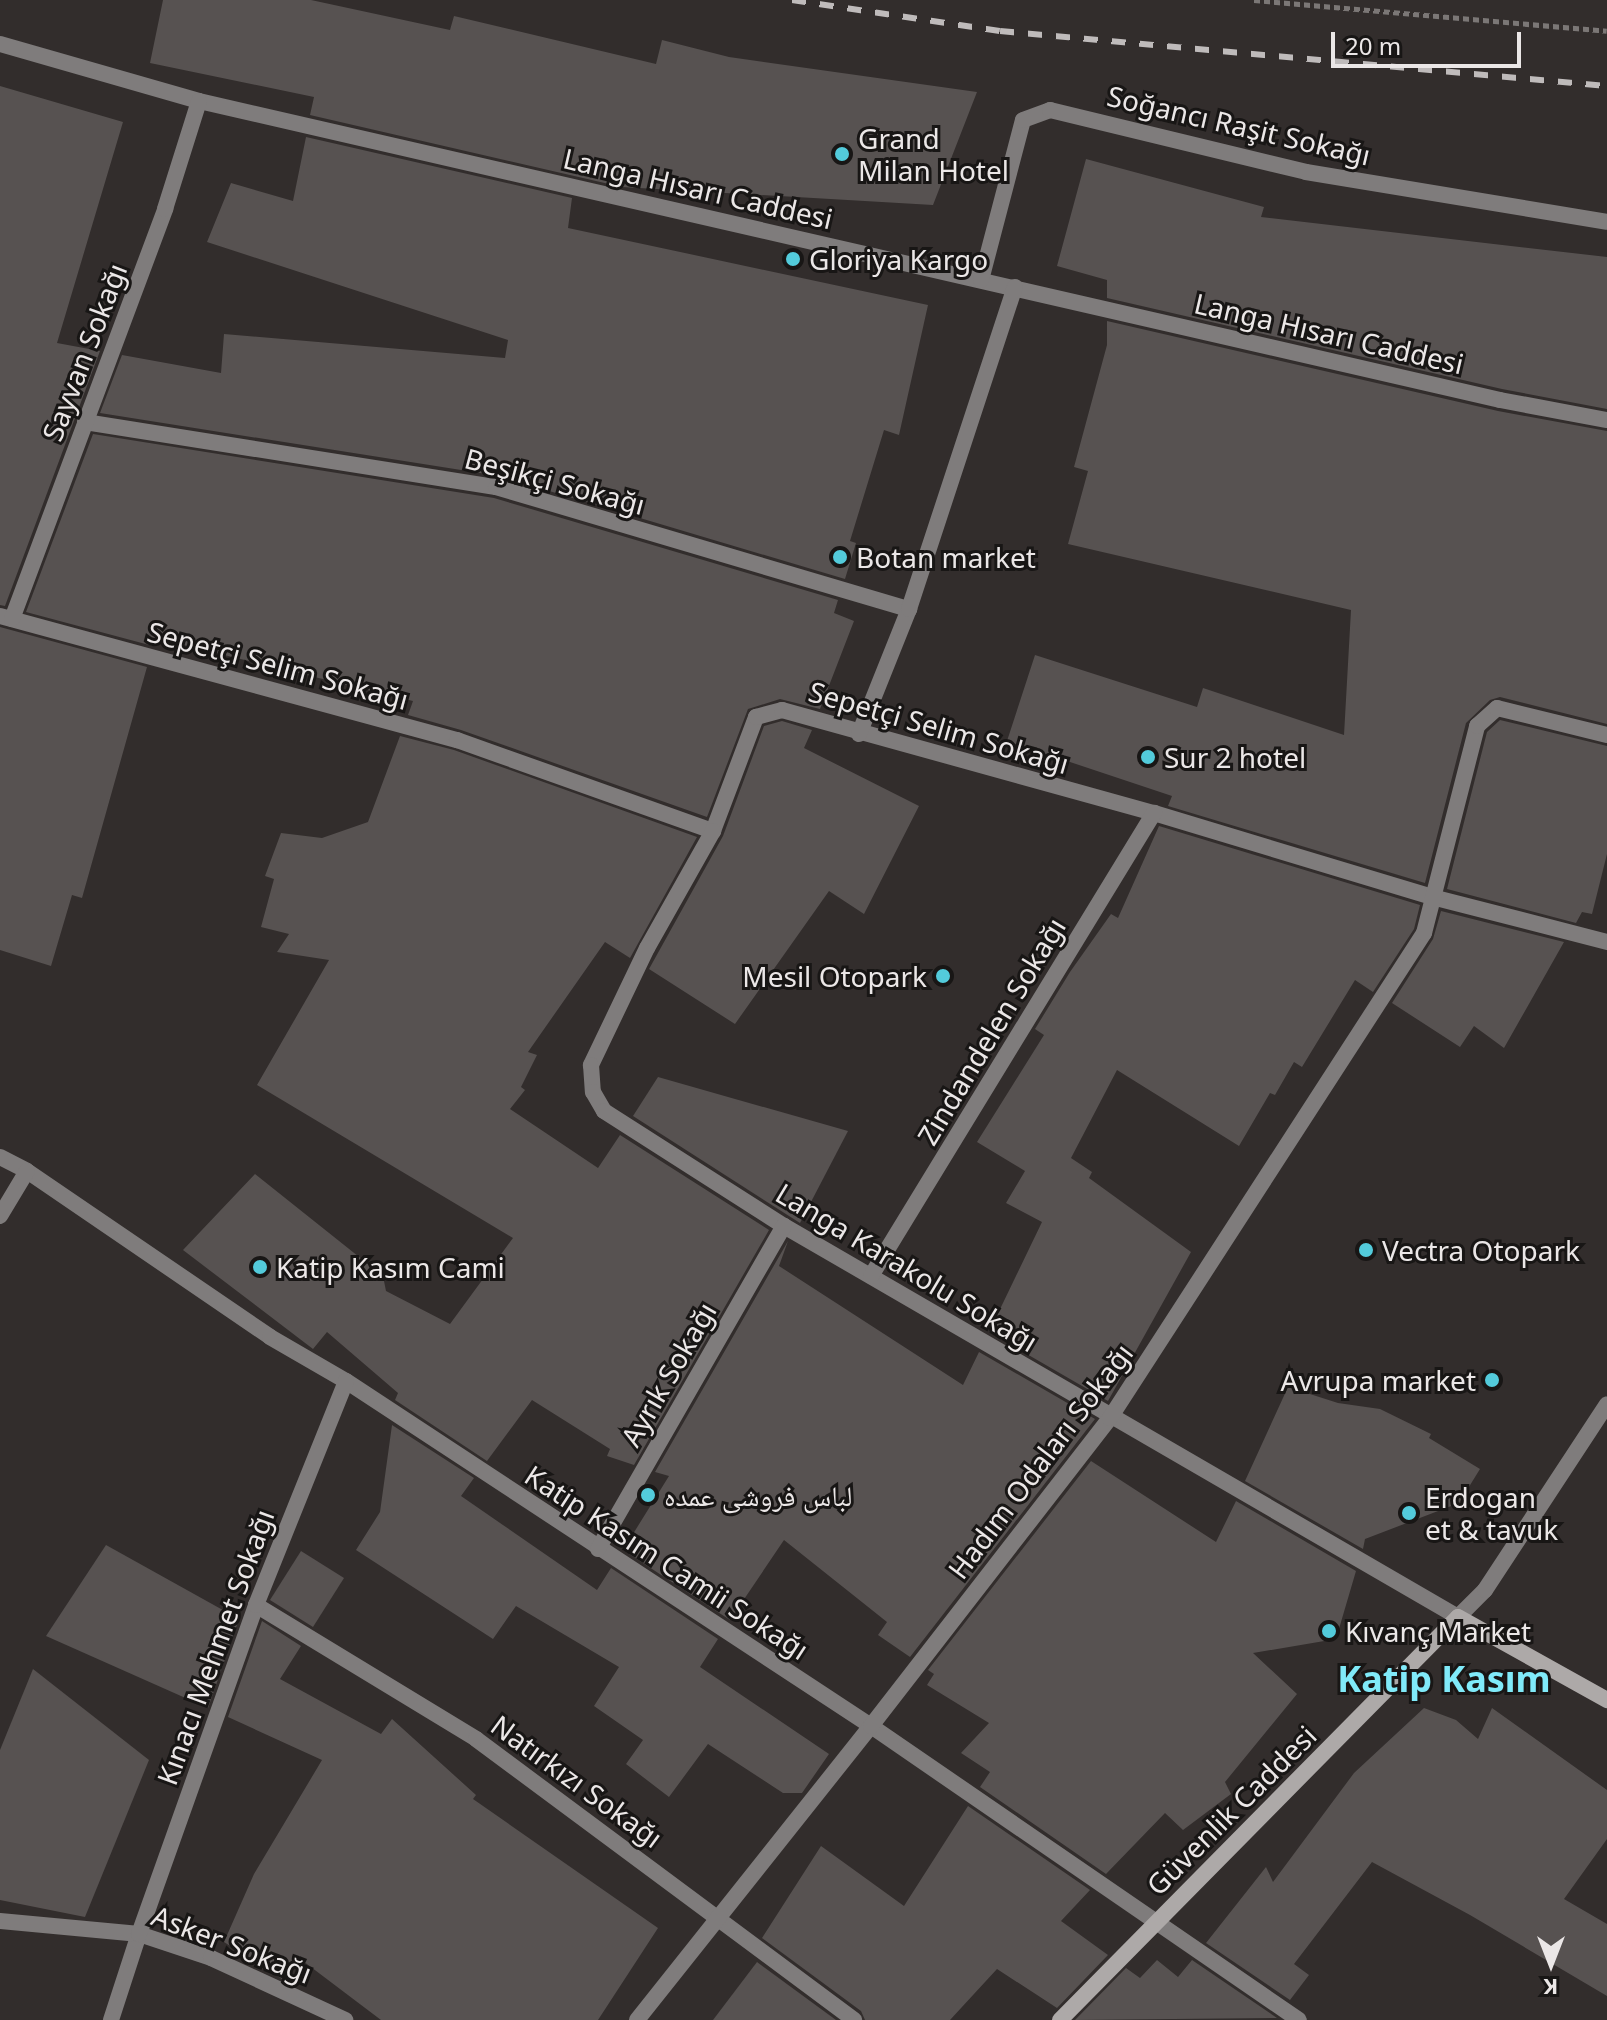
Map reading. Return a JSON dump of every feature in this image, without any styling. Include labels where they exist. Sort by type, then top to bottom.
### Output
[{"type":"main road","points":[[1458,1617],[1607,1700]]},
{"type":"main road","name":"Güvenlik Caddesi","points":[[1060,2020],[1458,1617]]},
{"type":"street","name":"Langa Hısarı Caddesi","points":[[0,44],[199,101],[1500,400],[1607,420]]},
{"type":"street","name":"Sayvan Sokağı","points":[[6,618],[85,422],[165,209],[199,101]]},
{"type":"street","name":"Soğancı Raşit Sokağı","points":[[981,280],[1023,120],[1050,110],[1306,172],[1607,222]]},
{"type":"street","points":[[859,734],[909,609],[1015,287]]},
{"type":"street","name":"Beşikçi Sokağı","points":[[85,422],[496,487],[909,609]]},
{"type":"street","name":"Sepetçi Selim Sokağı","points":[[6,618],[457,740],[713,831],[756,717],[782,710],[859,734],[1154,813],[1436,898],[1607,942]]},
{"type":"street","name":"Hadım Odaları Sokağı","points":[[637,2020],[1110,1418],[1424,933],[1436,898],[1477,726],[1497,708],[1607,735]]},
{"type":"street","name":"Zindandelen Sokağı","points":[[871,1276],[1154,813]]},
{"type":"street","name":"Langa Karakolu Sokağı","points":[[713,831],[619,1005],[591,1065],[593,1092],[604,1111],[784,1226],[1110,1418],[1458,1617]]},
{"type":"street","name":"Katip Kasım Camii Sokağı","points":[[0,1157],[27,1171],[270,1337],[346,1381],[871,1726],[1299,2020]]},
{"type":"street","points":[[0,1216],[27,1171]]},
{"type":"street","name":"Ayrık Sokağı","points":[[598,1549],[784,1226]]},
{"type":"street","name":"Kınacı Mehmet Sokağı","points":[[111,2020],[256,1605],[346,1381]]},
{"type":"street","name":"Güvenlik Caddesi","points":[[1458,1617],[1485,1590],[1607,1404]]},
{"type":"street","name":"Natırkızı Sokağı","points":[[256,1605],[476,1739],[854,2020]]},
{"type":"street","name":"Asker Sokağı","points":[[0,1921],[139,1934],[211,1958],[345,2020]]},
{"type":"path","points":[[1254,0],[1607,31]]},
{"type":"building","points":[[163,0],[311,0],[450,30],[454,16],[656,64],[662,40],[729,57],[977,92],[933,205],[622,187],[310,115],[314,97],[150,63]]},
{"type":"building","points":[[0,86],[123,122],[57,343],[100,351],[5,606],[0,605]]},
{"type":"building","points":[[306,137],[572,198],[568,228],[928,305],[899,435],[884,430],[850,541],[856,543],[845,579],[499,476],[100,413],[122,355],[221,373],[224,334],[505,358],[508,340],[207,242],[231,183],[293,201]]},
{"type":"building","points":[[1086,159],[1264,207],[1261,217],[1607,257],[1607,409],[1502,389],[1107,298],[1107,280],[1057,266]]},
{"type":"building","points":[[1107,321],[1498,411],[1607,431],[1607,724],[1500,697],[1490,700],[1466,723],[1425,883],[1168,806],[1172,796],[1007,741],[1035,655],[1197,707],[1203,688],[1344,735],[1351,610],[1068,544],[1088,471],[1074,467],[1107,345]]},
{"type":"building","points":[[93,434],[494,498],[838,600],[834,613],[854,621],[820,709],[780,699],[748,709],[707,817],[461,730],[408,715],[413,701],[155,638],[153,646],[26,612]]},
{"type":"building","points":[[0,627],[147,667],[82,898],[72,895],[51,966],[0,950]]},
{"type":"building","points":[[1500,720],[1607,746],[1607,854],[1592,914],[1582,912],[1576,923],[1447,889],[1487,732]]},
{"type":"building","points":[[782,721],[812,730],[804,748],[919,806],[864,914],[829,891],[735,1024],[649,969],[723,836],[764,726]]},
{"type":"building","points":[[400,736],[454,750],[697,837],[630,958],[605,942],[528,1052],[537,1055],[521,1087],[525,1090],[510,1109],[598,1168],[620,1135],[769,1230],[634,1465],[607,1456],[610,1449],[532,1400],[487,1461],[395,1400],[398,1393],[327,1332],[313,1349],[183,1250],[255,1174],[383,1276],[386,1291],[450,1324],[513,1238],[257,1085],[329,960],[277,952],[289,934],[261,927],[274,879],[265,876],[281,833],[322,838],[368,822]]},
{"type":"building","points":[[1159,826],[1420,905],[1414,929],[1373,992],[1355,980],[1302,1067],[1294,1062],[1275,1095],[1270,1093],[1239,1146],[1117,1070],[1071,1158],[1092,1172],[1089,1178],[1191,1252],[1108,1401],[989,1332],[1042,1222],[1006,1203],[1025,1171],[977,1142],[1044,1035],[1035,1029],[1070,972],[1111,914],[1118,918]]},
{"type":"building","points":[[1441,911],[1564,942],[1504,1048],[1474,1026],[1460,1047],[1392,1003],[1433,939]]},
{"type":"building","points":[[658,1077],[848,1131],[800,1223],[633,1116]]},
{"type":"building","points":[[788,1241],[779,1266],[963,1385],[979,1352],[1095,1419],[910,1657],[878,1635],[887,1622],[784,1540],[730,1620],[623,1550],[669,1476],[655,1472]]},
{"type":"building","points":[[1288,1387],[1338,1403],[1380,1409],[1431,1434],[1429,1438],[1480,1469],[1459,1503],[1365,1539],[1363,1549],[1245,1481]]},
{"type":"building","points":[[392,1425],[474,1478],[461,1496],[597,1590],[611,1568],[718,1639],[700,1667],[829,1754],[802,1793],[783,1793],[708,1744],[669,1797],[626,1764],[643,1740],[594,1706],[619,1667],[516,1606],[493,1639],[356,1550],[380,1512]]},
{"type":"building","points":[[1091,1461],[1216,1542],[1236,1501],[1356,1571],[1336,1639],[1253,1653],[1297,1694],[1225,1782],[1231,1794],[1183,1830],[1165,1813],[1106,1874],[980,1787],[990,1772],[961,1753],[989,1723],[927,1685],[934,1674],[928,1670]]},
{"type":"building","points":[[106,1545],[239,1619],[208,1708],[46,1636]]},
{"type":"building","points":[[301,1551],[344,1578],[313,1627],[270,1600]]},
{"type":"building","points":[[262,1621],[301,1646],[280,1679],[381,1734],[392,1719],[476,1795],[473,1799],[658,1928],[598,2020],[381,2020],[295,1955],[282,1979],[224,1942],[254,1874],[322,1760],[228,1717]]},
{"type":"building","points":[[33,1669],[149,1760],[85,1917],[0,1900],[0,1750]]},
{"type":"building","points":[[1424,1708],[1456,1720],[1478,1739],[1492,1708],[1607,1790],[1607,1839],[1564,1899],[1607,1924],[1607,1996],[1470,1915],[1372,1862],[1294,1964],[1309,1975],[1290,2000],[1206,1943],[1266,1867],[1273,1882],[1354,1773]]},
{"type":"building","points":[[968,1806],[1090,1890],[1061,1921],[1108,1955],[1057,2008],[997,1969],[950,2020],[865,2020],[861,2011],[762,1938],[821,1846],[904,1906]]},
{"type":"building","points":[[1157,1960],[1178,1977],[1192,1960],[1277,2018],[1075,2020],[1126,1968],[1140,1978]]},
{"type":"building","points":[[757,1962],[836,2020],[713,2020]]},
{"type":"railway","points":[[792,0],[1000,31],[1607,86]]},
{"type":"place","name":"Grand Milan Hotel","points":[[842,154]]},
{"type":"place","name":"Gloriya Kargo","points":[[793,259]]},
{"type":"place","name":"Botan market","points":[[840,557]]},
{"type":"place","name":"Sur 2 hotel","points":[[1148,757]]},
{"type":"place","name":"Mesil Otopark","points":[[943,976]]},
{"type":"place","name":"Vectra Otopark","points":[[1366,1250]]},
{"type":"place","name":"Katip Kasım Cami","points":[[260,1267]]},
{"type":"place","name":"Avrupa market","points":[[1492,1380]]},
{"type":"place","name":"لباس فروشی عمده","points":[[648,1495]]},
{"type":"place","name":"Erdogan et & tavuk","points":[[1409,1513]]},
{"type":"place","name":"Kıvanç Market","points":[[1329,1631]]},
{"type":"district","name":"Katip Kasım","points":[[1444,1679]]}]
